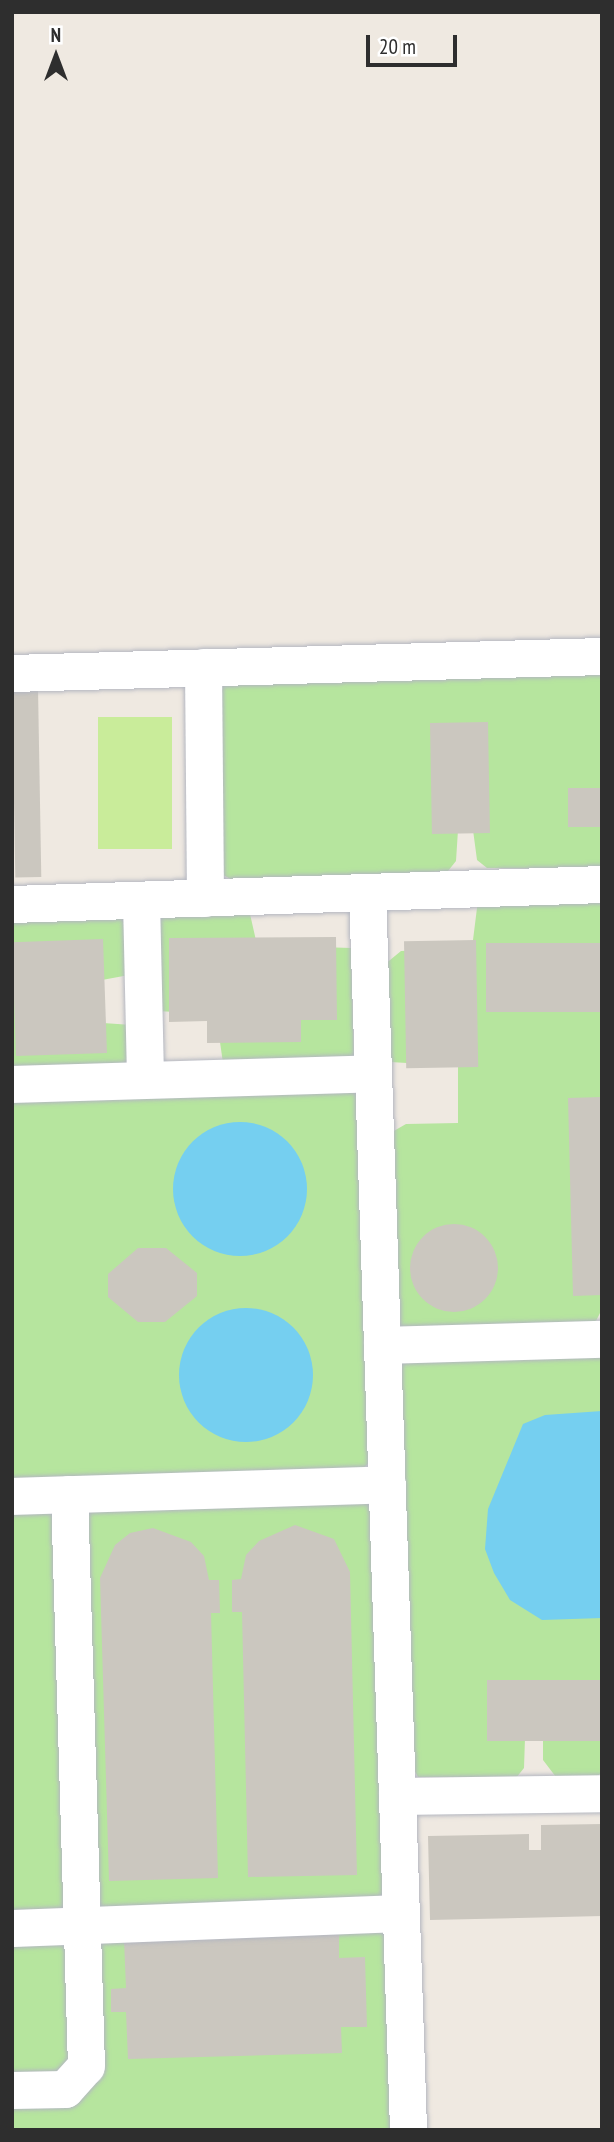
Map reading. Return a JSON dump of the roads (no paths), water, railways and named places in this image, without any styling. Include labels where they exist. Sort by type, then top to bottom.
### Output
[{"type":"lane","points":[[12,673],[602,656]]},
{"type":"lane","points":[[203,667],[205,898]]},
{"type":"lane","points":[[12,904],[602,884]]},
{"type":"lane","points":[[367,892],[408,2130]]},
{"type":"lane","points":[[141,900],[145,1079]]},
{"type":"lane","points":[[12,1084],[373,1073]]},
{"type":"lane","points":[[382,1345],[602,1339]]},
{"type":"lane","points":[[12,1496],[387,1484]]},
{"type":"lane","points":[[12,2090],[65,2089],[86,2066],[69,1494]]},
{"type":"lane","points":[[397,1796],[602,1793]]},
{"type":"lane","points":[[12,1928],[401,1913]]},
{"type":"water","points":[[240,1122],[266,1127],[288,1141],[302,1163],[307,1189],[302,1215],[288,1237],[266,1251],[240,1256],[214,1251],[192,1237],[178,1215],[173,1189],[178,1163],[192,1141],[214,1127]]},
{"type":"water","points":[[246,1308],[272,1313],[294,1327],[308,1349],[313,1375],[308,1401],[294,1423],[272,1437],[246,1442],[220,1437],[198,1423],[184,1401],[179,1375],[184,1349],[198,1327],[220,1313]]},
{"type":"water","points":[[602,1411],[602,1618],[542,1620],[510,1600],[494,1573],[485,1549],[488,1509],[523,1424],[545,1415]]}]
